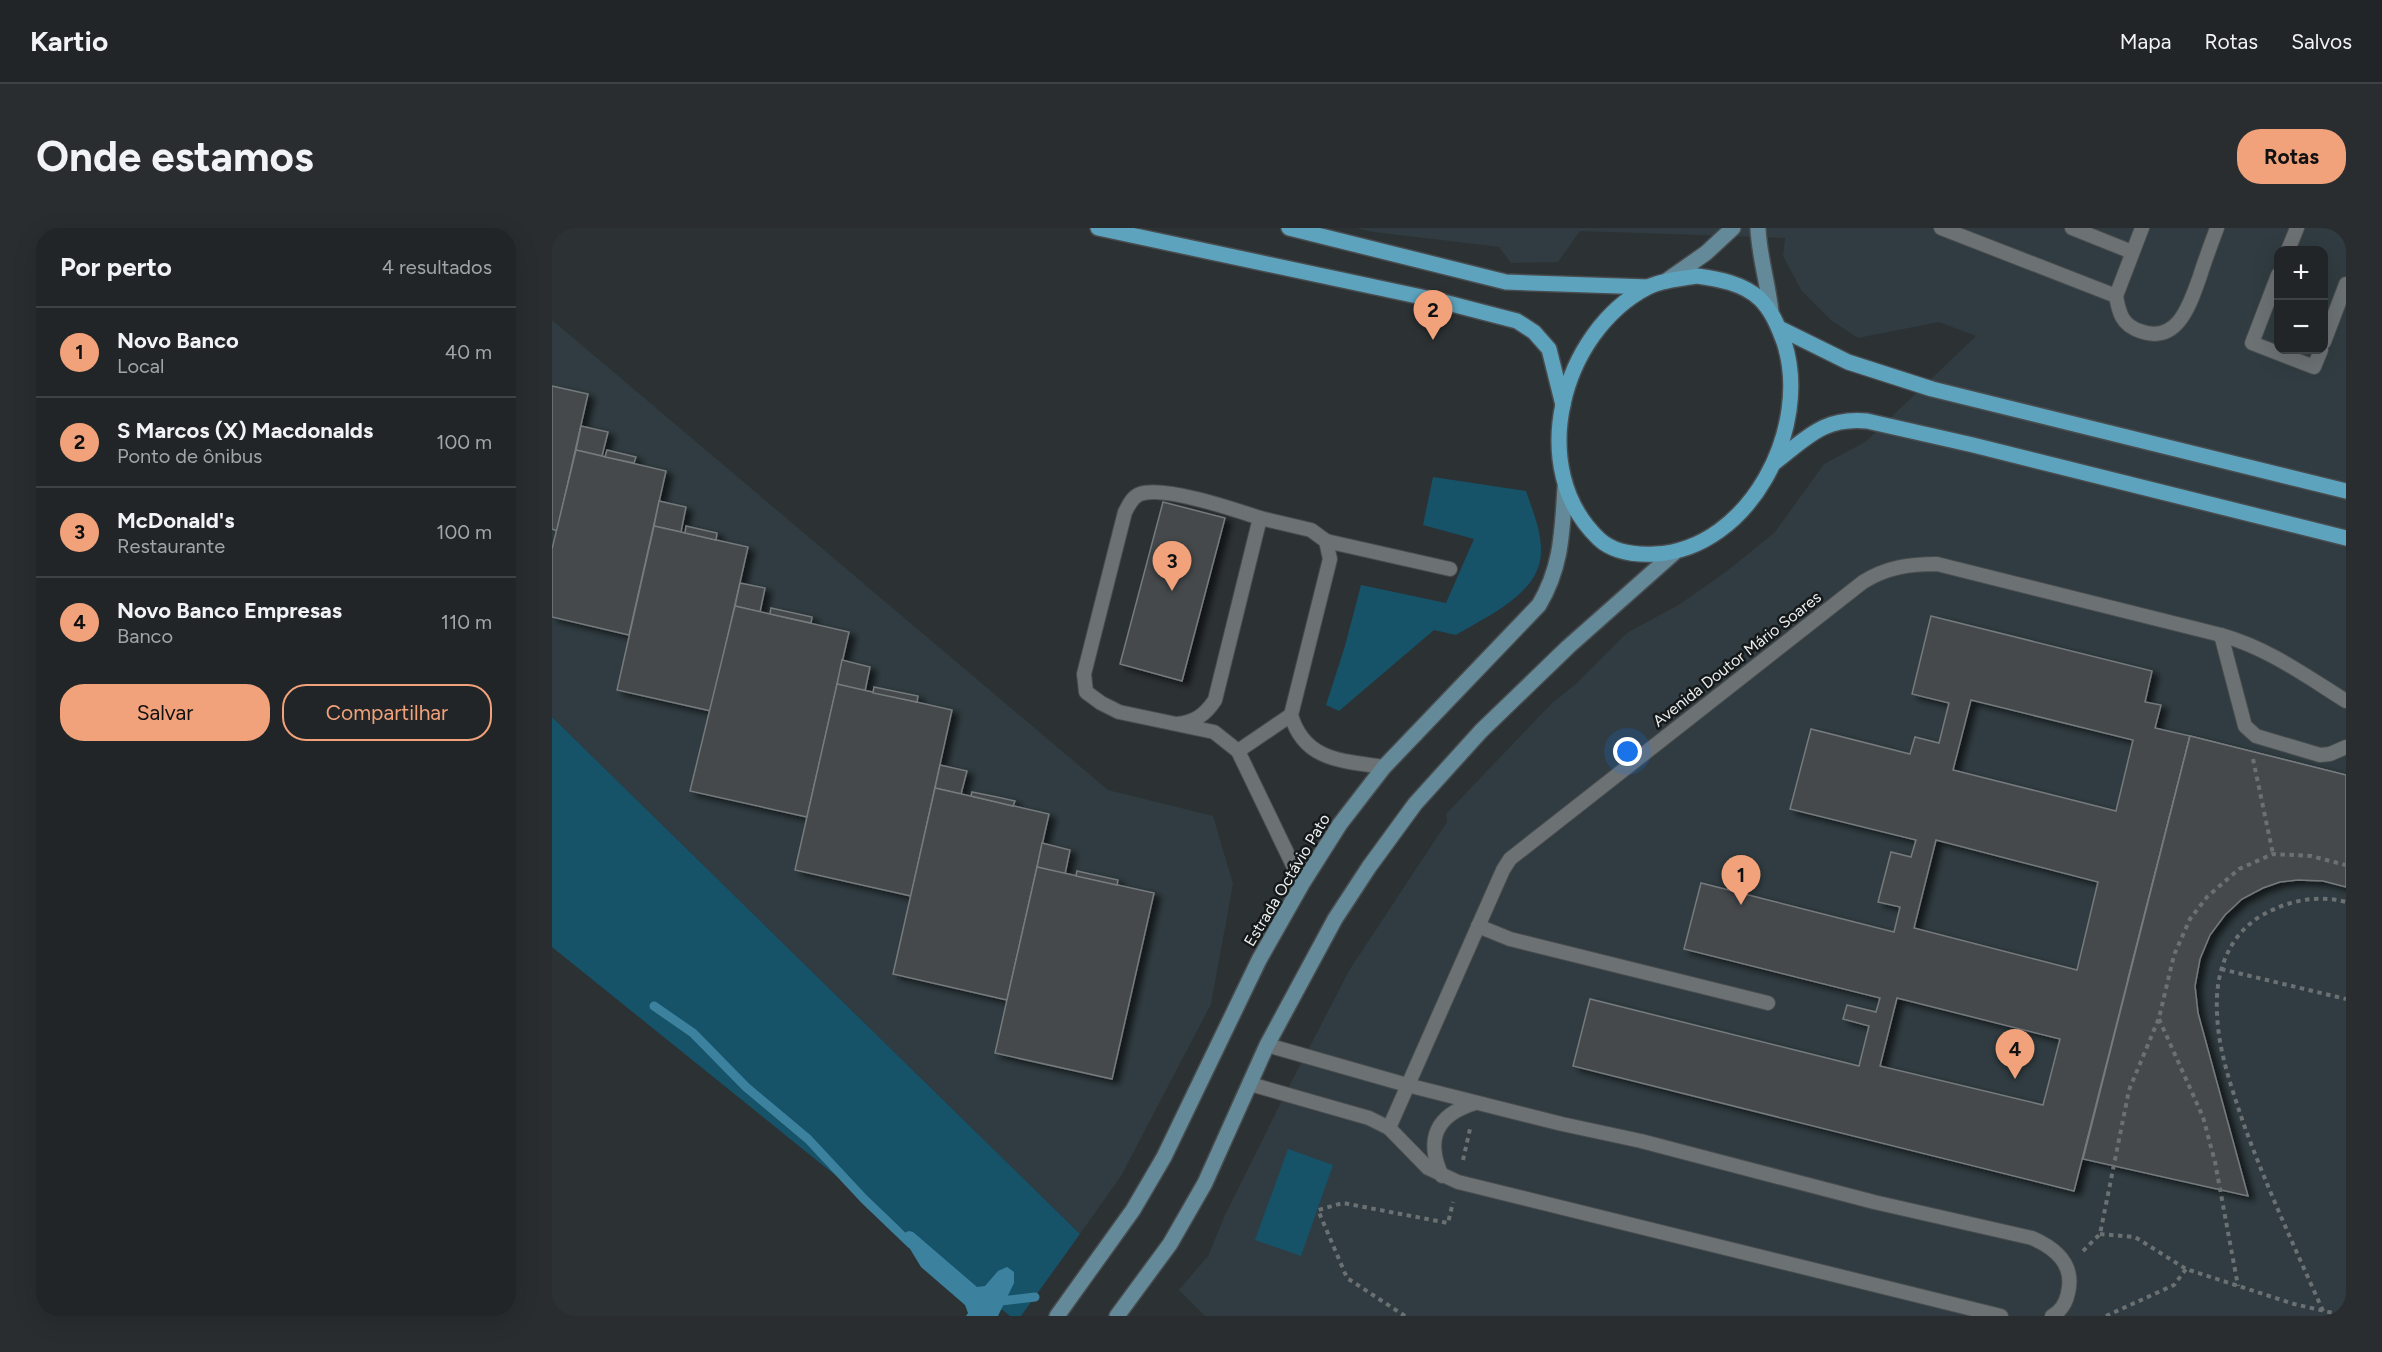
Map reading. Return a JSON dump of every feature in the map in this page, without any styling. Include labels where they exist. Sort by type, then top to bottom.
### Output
[{"type":"main road","points":[[1098,228],[1436,300],[1517,321],[1534,332],[1549,349],[1563,405]]},
{"type":"main road","points":[[1289,228],[1506,282],[1648,287]]},
{"type":"main road","points":[[1697,276],[1719,279],[1741,286],[1759,297],[1779,327],[1789,358],[1792,389],[1786,424],[1774,463],[1757,493],[1730,523],[1674,553],[1640,555],[1619,551],[1602,542],[1583,523],[1565,488],[1560,466],[1558,435],[1563,405],[1573,372],[1589,343],[1620,307],[1648,287],[1666,281],[1697,276]]},
{"type":"main road","points":[[1779,327],[1848,363],[1932,389],[2346,491]]},
{"type":"main road","points":[[1774,463],[1818,429],[1834,421],[1849,419],[1867,421],[1973,445],[2346,538]]},
{"type":"street","points":[[1666,281],[1706,253],[1733,228]]},
{"type":"street","points":[[1758,228],[1759,251],[1767,280],[1771,312]]},
{"type":"street","name":"Estrada Octávio Pato","points":[[1057,1316],[1133,1210],[1164,1157],[1259,960],[1302,884],[1340,824],[1384,767],[1539,605],[1551,584],[1562,542],[1565,488]]},
{"type":"street","points":[[1117,1316],[1182,1224],[1205,1183],[1267,1046],[1335,919],[1369,867],[1415,804],[1481,731],[1568,647],[1674,553]]},
{"type":"lane","points":[[1941,228],[2116,296]]},
{"type":"lane","points":[[2072,228],[2133,252]]},
{"type":"lane","points":[[2142,228],[2116,296],[2123,321],[2133,329],[2146,333],[2158,333],[2170,330],[2188,310],[2217,228]]},
{"type":"lane","points":[[2290,246],[2297,228]]},
{"type":"lane","points":[[2328,331],[2346,284]]},
{"type":"lane","points":[[2274,285],[2252,343],[2274,352]]},
{"type":"lane","points":[[2280,354],[2314,367],[2319,354]]},
{"type":"lane","points":[[1302,884],[1238,751],[1214,732],[1119,712],[1086,692],[1084,674],[1125,512],[1132,500],[1143,493],[1172,495],[1311,530],[1326,541],[1450,569]]},
{"type":"lane","points":[[1177,724],[1191,723],[1200,717],[1215,700],[1260,518]]},
{"type":"lane","points":[[1326,541],[1330,559],[1291,715],[1296,732],[1307,746],[1337,760],[1384,767]]},
{"type":"lane","name":"Avenida Doutor Mário Soares","points":[[1389,1128],[1503,870],[1520,850],[1863,582],[1877,574],[1896,567],[1937,564],[2221,635],[2239,640],[2278,658],[2346,701]]},
{"type":"lane","points":[[2221,635],[2246,726],[2256,736],[2320,755],[2330,754],[2346,747]]},
{"type":"lane","points":[[1238,751],[1291,715]]},
{"type":"lane","points":[[1478,926],[1510,939],[1768,1003]]},
{"type":"lane","points":[[1267,1046],[1407,1085],[1641,1141],[1874,1202],[2032,1238],[2048,1245],[2067,1265],[2070,1276],[2066,1301],[2052,1316]]},
{"type":"lane","points":[[1250,1084],[1369,1118],[1389,1128],[1428,1168],[1458,1182],[2001,1316]]},
{"type":"lane","points":[[1442,1176],[1435,1161],[1433,1149],[1438,1128],[1447,1116],[1458,1108],[1477,1102]]},
{"type":"path","points":[[2246,726],[2273,854]]},
{"type":"path","points":[[2067,1265],[2100,1234],[2129,1090],[2159,1018],[2174,956],[2190,919],[2207,897],[2239,869],[2273,854],[2311,856],[2346,865]]},
{"type":"path","points":[[2324,1311],[2269,1190],[2237,1106],[2221,1050],[2216,1011],[2221,969],[2233,940],[2249,924],[2278,906],[2312,899],[2333,899],[2346,902]]},
{"type":"path","points":[[2221,969],[2346,999]]},
{"type":"path","points":[[2159,1018],[2203,1118],[2215,1162],[2238,1286]]},
{"type":"path","points":[[1405,1316],[1347,1278],[1318,1210],[1343,1203],[1448,1223],[1477,1102]]},
{"type":"path","points":[[2100,1234],[2135,1237],[2186,1269],[2346,1316]]},
{"type":"path","points":[[2106,1316],[2174,1286],[2186,1269]]},
{"type":"shaded area","points":[[1356,228],[2346,228],[2346,1316],[1205,1316],[1179,1290],[1208,1256],[1225,1215],[1350,969],[1447,822],[1446,814],[1551,704],[1577,683],[1627,633],[1680,604],[1727,571],[1775,532],[1824,464],[1865,442],[1976,336],[1939,322],[1858,338],[1832,321],[1801,290],[1783,256],[1785,238],[1580,231],[1558,262],[1511,263],[1499,247]]},
{"type":"shaded area","points":[[552,320],[1108,790],[1213,816],[1233,884],[1211,1004],[1121,1176],[1080,1234],[552,717]]},
{"type":"shaded area","points":[[1433,477],[1526,491],[1539,535],[1541,550],[1539,565],[1523,591],[1511,601],[1456,635],[1434,630],[1339,711],[1326,705],[1361,585],[1446,603],[1474,539],[1423,525]]},
{"type":"shaded area","points":[[552,717],[1080,1234],[1021,1316],[1010,1316],[552,947]]},
{"type":"shaded area","points":[[1288,1149],[1333,1165],[1301,1256],[1255,1240]]},
{"type":"shaded area","points":[[909,1231],[977,1287],[985,1286],[998,1271],[1007,1267],[1014,1272],[1014,1283],[998,1316],[966,1316],[968,1313],[965,1305],[921,1267],[904,1239],[906,1232]]},
{"type":"building","points":[[552,386],[588,394],[557,531],[552,529]]},
{"type":"building","points":[[581,426],[608,432],[602,456],[576,450]]},
{"type":"building","points":[[576,450],[666,471],[629,635],[552,617],[552,549]]},
{"type":"building","points":[[607,450],[636,457],[634,463],[605,457]]},
{"type":"building","points":[[659,501],[686,507],[681,532],[654,526]]},
{"type":"building","points":[[1163,502],[1225,518],[1182,681],[1120,664]]},
{"type":"building","points":[[654,526],[748,547],[711,711],[617,690]]},
{"type":"building","points":[[686,526],[717,533],[716,540],[685,533]]},
{"type":"building","points":[[740,583],[765,588],[760,612],[735,606]]},
{"type":"building","points":[[735,606],[849,632],[807,817],[690,791]]},
{"type":"building","points":[[771,608],[812,617],[811,623],[770,614]]},
{"type":"building","points":[[1931,616],[2152,671],[2145,702],[2161,705],[2155,728],[2190,736],[2074,1191],[1573,1066],[1590,999],[1859,1066],[1869,1026],[1843,1019],[1847,1005],[1876,1012],[1880,998],[1684,949],[1701,883],[1894,932],[1900,907],[1878,902],[1891,852],[1911,857],[1916,840],[1790,809],[1811,729],[1910,754],[1915,737],[1939,743],[1949,703],[1912,694]],"holes":[[[1971,700],[2133,740],[2116,811],[1953,770]],[[1936,840],[2098,882],[2077,970],[1914,928]],[[1897,998],[2060,1039],[2043,1105],[1880,1066]]]},
{"type":"building","points":[[842,660],[870,667],[865,691],[837,684]]},
{"type":"building","points":[[837,684],[952,710],[911,896],[795,870]]},
{"type":"building","points":[[874,687],[918,696],[917,702],[873,693]]},
{"type":"building","points":[[2190,736],[2346,775],[2346,816],[2307,806],[2271,803],[2242,811],[2207,833],[2177,876],[2150,984],[2128,979]]},
{"type":"building","points":[[2190,736],[2346,775],[2346,887],[2323,881],[2298,880],[2280,882],[2263,888],[2242,899],[2225,915],[2210,935],[2200,959],[2195,986],[2198,1013],[2248,1196],[2083,1159]]},
{"type":"building","points":[[940,765],[967,771],[961,794],[935,788]]},
{"type":"building","points":[[935,788],[1049,814],[1007,1000],[893,974]]},
{"type":"building","points":[[972,792],[1015,801],[1013,806],[971,796]]},
{"type":"building","points":[[1042,843],[1070,850],[1065,874],[1037,867]]},
{"type":"building","points":[[1037,867],[1154,893],[1112,1079],[995,1053]]},
{"type":"building","points":[[1077,871],[1118,880],[1117,885],[1076,876]]},
{"type":"waterway","points":[[654,1006],[693,1033],[746,1087],[808,1139],[864,1199],[911,1244]]},
{"type":"waterway","points":[[996,1299],[1001,1301],[1035,1297]]},
{"type":"place","name":"S Marcos (X) Macdonalds","points":[[1433,340]]},
{"type":"place","name":"McDonald's","points":[[1172,591]]},
{"type":"place","name":"Novo Banco","points":[[1741,905]]},
{"type":"place","name":"Novo Banco Empresas","points":[[2015,1079]]}]
